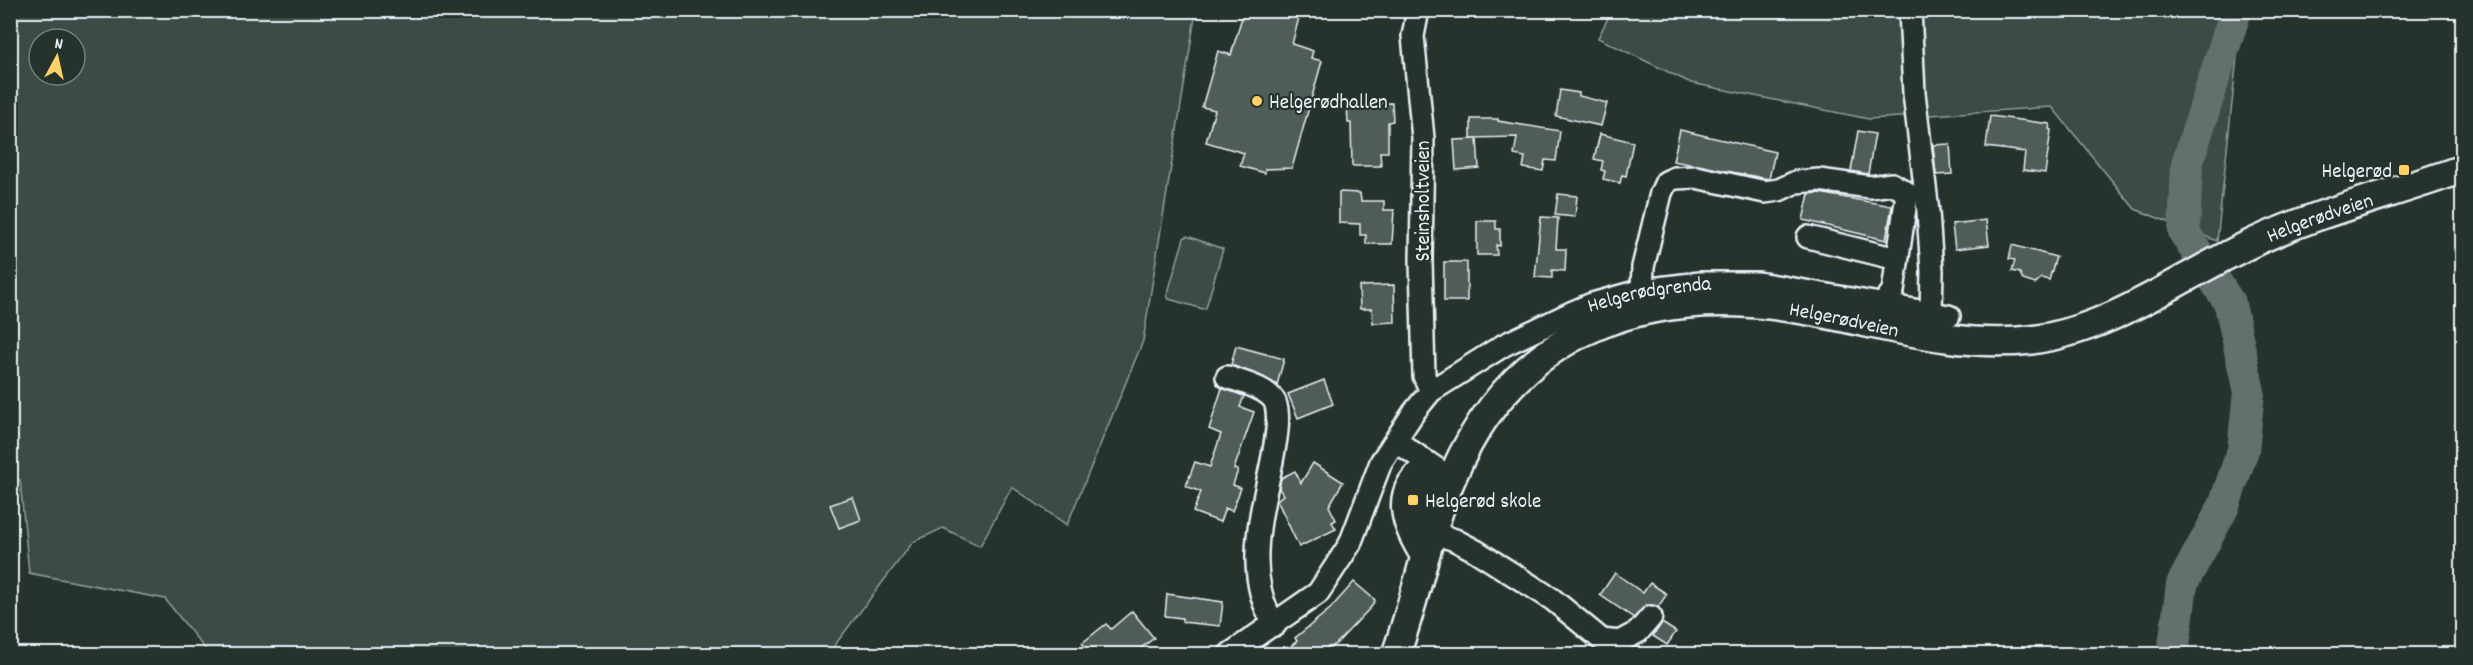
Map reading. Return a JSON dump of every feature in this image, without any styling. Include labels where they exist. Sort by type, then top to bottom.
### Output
[{"type":"main road","name":"Helgerødveien","points":[[1396,654],[1434,533],[1439,470],[1480,424],[1498,398],[1523,373],[1562,343],[1585,330],[1639,311],[1677,306],[1750,304],[1798,309],[1960,339],[1999,342],[2048,337],[2104,320],[2246,246],[2282,230],[2463,169]]},
{"type":"street","name":"Steinsholtveien","points":[[1418,10],[1413,36],[1423,138],[1421,261],[1424,376],[1431,391]]},
{"type":"street","name":"Helgerødgrenda","points":[[1230,654],[1275,625],[1318,593],[1332,575],[1350,544],[1381,462],[1414,412],[1431,391],[1504,345],[1592,304],[1642,290],[1700,283],[1758,283],[1940,314],[1932,271],[1928,212],[1914,93],[1910,10]]},
{"type":"street","points":[[1642,290],[1643,267],[1661,193],[1666,182],[1676,178],[1696,177],[1765,192],[1779,190],[1796,182],[1819,180],[1870,187],[1892,184],[1900,186],[1905,192],[1906,201],[1893,291],[1883,304]]},
{"type":"street","points":[[1808,237],[1897,259]]},
{"type":"street","points":[[1227,377],[1266,392],[1275,402],[1276,440],[1259,517],[1257,562],[1264,609],[1275,625]]},
{"type":"street","points":[[1396,441],[1439,470]]},
{"type":"street","points":[[1425,562],[1409,537],[1401,510],[1406,486],[1414,473],[1439,470]]},
{"type":"street","points":[[1434,533],[1455,540],[1476,551],[1551,599],[1602,640],[1619,642],[1638,632],[1651,617]]},
{"type":"shaded area","points":[[1612,10],[2242,11],[2217,241],[2135,209],[2052,107],[1869,119],[1691,83],[1598,38]]},
{"type":"shaded area","points":[[11,11],[1196,11],[1143,341],[1067,525],[1012,487],[980,546],[943,528],[913,542],[828,654],[209,654],[165,599],[29,573],[20,480],[11,479]]},
{"type":"shaded area","points":[[1187,236],[1223,249],[1206,308],[1203,309],[1169,299],[1167,296],[1184,238]]},
{"type":"building","name":"Helgerødhallen","points":[[1244,10],[1301,10],[1292,44],[1313,51],[1311,58],[1322,61],[1292,168],[1265,169],[1265,173],[1240,166],[1244,153],[1206,142],[1215,110],[1202,107],[1218,51],[1231,55]]},
{"type":"building","points":[[1560,90],[1579,93],[1579,96],[1607,103],[1601,126],[1556,116]]},
{"type":"building","points":[[1392,103],[1393,121],[1388,122],[1388,152],[1380,152],[1381,166],[1352,166],[1351,123],[1348,123],[1347,104]]},
{"type":"building","points":[[1990,116],[2050,124],[2045,173],[2023,170],[2025,152],[1986,147]]},
{"type":"building","points":[[1471,119],[1498,119],[1498,121],[1560,131],[1556,161],[1545,160],[1543,171],[1523,168],[1525,157],[1514,155],[1517,137],[1471,138]]},
{"type":"building","points":[[1680,130],[1775,152],[1769,179],[1673,161]]},
{"type":"building","points":[[1858,131],[1875,134],[1868,174],[1851,171]]},
{"type":"building","points":[[1600,134],[1633,142],[1626,176],[1622,175],[1620,183],[1603,179],[1605,171],[1601,170],[1603,161],[1594,159]]},
{"type":"building","points":[[1477,139],[1479,168],[1456,170],[1454,140]]},
{"type":"building","points":[[1950,144],[1952,174],[1936,175],[1933,145]]},
{"type":"building","points":[[1339,192],[1360,193],[1361,201],[1384,201],[1384,210],[1394,210],[1392,244],[1366,244],[1366,235],[1360,235],[1360,224],[1339,223]]},
{"type":"building","points":[[1819,193],[1892,206],[1886,240],[1803,220],[1809,194]]},
{"type":"building","points":[[1558,194],[1577,196],[1575,217],[1555,215]]},
{"type":"building","points":[[1541,217],[1558,218],[1556,249],[1566,249],[1565,271],[1552,270],[1552,278],[1535,277]]},
{"type":"building","points":[[1986,220],[1989,245],[1955,249],[1952,224]]},
{"type":"building","points":[[1477,221],[1496,221],[1496,229],[1500,229],[1500,246],[1496,245],[1497,255],[1477,255]]},
{"type":"building","points":[[2012,245],[2056,257],[2049,280],[2041,278],[2035,284],[2023,280],[2020,273],[2012,271],[2015,260],[2009,259]]},
{"type":"building","points":[[1444,262],[1467,262],[1467,301],[1444,301]]},
{"type":"building","points":[[1394,285],[1395,322],[1373,323],[1372,309],[1360,309],[1359,286]]},
{"type":"building","points":[[1236,346],[1284,359],[1277,385],[1259,375],[1231,365]]},
{"type":"building","points":[[1324,380],[1333,404],[1298,418],[1288,394]]},
{"type":"building","points":[[1222,388],[1244,396],[1240,407],[1254,412],[1234,469],[1238,470],[1233,485],[1241,488],[1232,511],[1225,508],[1220,522],[1193,512],[1201,492],[1186,486],[1195,462],[1210,467],[1221,434],[1209,429]]},
{"type":"building","points":[[1313,463],[1343,482],[1329,506],[1336,520],[1332,522],[1336,529],[1299,547],[1277,500],[1283,495],[1279,488],[1281,478],[1295,471],[1301,483]]},
{"type":"building","points":[[853,497],[861,520],[839,528],[830,505]]},
{"type":"building","points":[[1615,573],[1643,593],[1650,583],[1667,594],[1658,607],[1646,605],[1634,618],[1600,595]]},
{"type":"building","points":[[1354,582],[1375,600],[1372,606],[1337,643],[1322,654],[1298,654],[1291,646],[1297,641],[1295,638],[1330,609]]},
{"type":"building","points":[[1167,594],[1223,602],[1220,626],[1182,622],[1182,618],[1165,616]]},
{"type":"building","points":[[1132,611],[1154,638],[1133,654],[1092,654],[1082,643],[1106,624],[1111,629]]},
{"type":"building","points":[[1662,623],[1676,632],[1667,645],[1653,636]]},
{"type":"waterway","points":[[2173,654],[2182,584],[2223,508],[2243,450],[2249,392],[2230,304],[2184,232],[2187,164],[2236,10]]},
{"type":"place","name":"Helgerødhallen","points":[[1257,101]]},
{"type":"place","name":"Helgerød","points":[[2404,170]]},
{"type":"place","name":"Helgerød skole","points":[[1413,500]]}]
